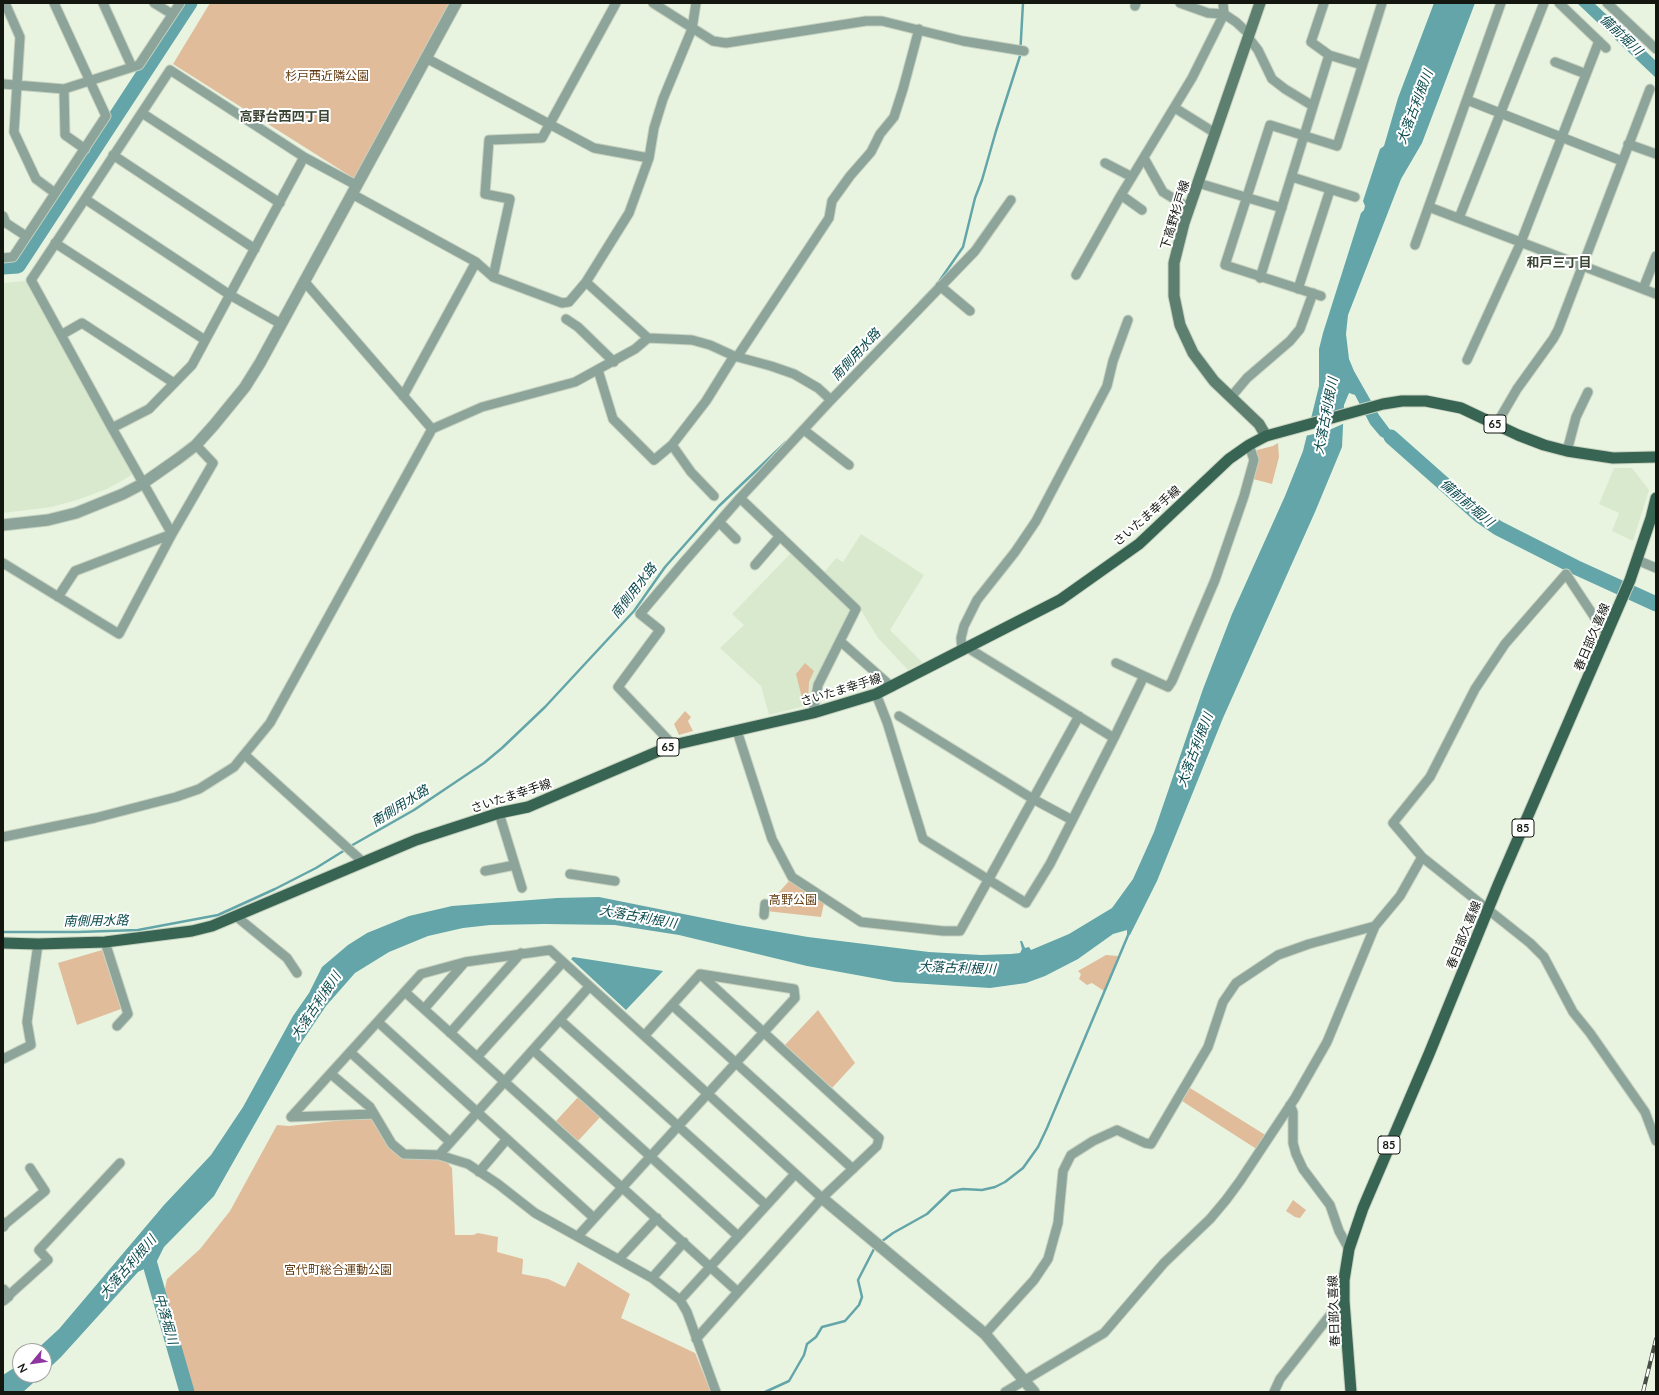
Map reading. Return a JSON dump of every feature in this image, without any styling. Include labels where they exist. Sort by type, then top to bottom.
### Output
[{"type":"main road","name":"下高野杉戸線","points":[[1260,3],[1189,208],[1174,263],[1174,296],[1180,325],[1193,353],[1214,381],[1259,424],[1266,436]]},
{"type":"main road","name":"さいたま幸手線","points":[[3,943],[38,944],[105,942],[192,931],[212,926],[416,840],[528,806],[673,745],[813,713],[876,694],[965,650],[1060,600],[1139,544],[1229,459],[1249,444],[1266,436],[1285,430],[1383,404],[1414,400],[1438,402],[1461,408],[1496,425],[1544,445],[1567,451],[1613,458],[1656,457]]},
{"type":"main road","name":"春日部久喜線","points":[[1351,1392],[1344,1301],[1344,1280],[1349,1249],[1363,1208],[1630,580],[1656,498]]},
{"type":"street","points":[[5,3],[20,36],[14,132],[36,179],[56,193]]},
{"type":"street","points":[[3,258],[13,257],[106,116],[54,3]]},
{"type":"street","points":[[103,3],[132,68]]},
{"type":"street","points":[[154,3],[172,14]]},
{"type":"street","points":[[3,84],[64,89],[139,65],[180,3]]},
{"type":"street","points":[[3,525],[48,520],[76,513],[111,499],[142,484],[163,471],[196,445],[245,386],[281,324],[456,3]]},
{"type":"street","points":[[493,277],[510,199],[485,194],[489,140],[542,138],[616,3]]},
{"type":"street","points":[[653,3],[713,41],[726,43],[866,21],[882,21],[963,41],[1024,52]]},
{"type":"street","points":[[172,534],[142,484],[31,280],[170,70],[354,189],[476,262],[493,277],[562,303],[569,302],[586,282],[629,213],[649,158],[654,128],[663,99],[692,28],[696,3]]},
{"type":"street","points":[[1180,3],[1208,13],[1224,14],[1236,22],[1249,36],[1258,50],[1272,79],[1313,106]]},
{"type":"street","points":[[1076,275],[1121,195],[1192,78],[1224,14],[1223,3]]},
{"type":"street","points":[[1324,3],[1311,42],[1329,55],[1362,65]]},
{"type":"street","points":[[1231,397],[1247,378],[1290,341],[1300,329],[1317,295],[1225,266],[1270,125],[1337,146],[1382,3]]},
{"type":"street","points":[[1415,245],[1501,3]]},
{"type":"street","points":[[1459,218],[1544,3]]},
{"type":"street","points":[[1559,3],[1606,48]]},
{"type":"street","points":[[1607,3],[1656,50]]},
{"type":"street","points":[[598,370],[613,419],[654,460],[672,445],[706,401],[829,218],[832,201],[850,176],[871,152],[880,134],[894,117],[919,29]]},
{"type":"street","points":[[1467,360],[1521,242],[1598,41]]},
{"type":"street","points":[[1260,278],[1329,55]]},
{"type":"street","points":[[426,58],[594,148],[649,158]]},
{"type":"street","points":[[1555,62],[1586,74]]},
{"type":"street","points":[[1496,425],[1517,389],[1553,339],[1650,88]]},
{"type":"street","points":[[64,89],[65,134],[84,149]]},
{"type":"street","points":[[1467,100],[1622,161]]},
{"type":"street","points":[[1175,108],[1215,133]]},
{"type":"street","points":[[142,113],[280,203]]},
{"type":"street","points":[[1628,144],[1656,154]]},
{"type":"street","points":[[113,155],[255,249]]},
{"type":"street","points":[[112,428],[148,409],[192,365],[304,157]]},
{"type":"street","points":[[1144,158],[1163,192],[1189,208]]},
{"type":"street","points":[[1105,163],[1132,178]]},
{"type":"street","points":[[1292,177],[1356,197]]},
{"type":"street","points":[[1198,183],[1282,208]]},
{"type":"street","points":[[1298,289],[1330,190]]},
{"type":"street","points":[[1121,195],[1142,210]]},
{"type":"street","points":[[85,199],[230,295],[281,324]]},
{"type":"street","points":[[673,745],[618,687],[660,630],[640,614],[740,498],[831,400],[975,251],[1011,200]]},
{"type":"street","points":[[1429,207],[1656,294]]},
{"type":"street","points":[[3,216],[6,223],[26,236]]},
{"type":"street","points":[[56,243],[205,340]]},
{"type":"street","points":[[1643,289],[1656,256]]},
{"type":"street","points":[[404,396],[476,262]]},
{"type":"street","points":[[304,281],[432,429]]},
{"type":"street","points":[[586,282],[648,338],[692,340],[710,345],[735,357],[771,366],[794,374],[818,388],[831,400]]},
{"type":"street","points":[[940,286],[970,311]]},
{"type":"street","points":[[566,318],[578,327],[614,362]]},
{"type":"street","points":[[1114,738],[965,650],[960,638],[964,626],[977,600],[1015,552],[1036,521],[1107,386],[1113,361],[1128,320]]},
{"type":"street","points":[[61,335],[82,323],[174,383]]},
{"type":"street","points":[[3,837],[95,818],[176,797],[199,789],[224,774],[245,755],[270,723],[432,429],[482,407],[575,382],[614,362],[635,349],[648,338]]},
{"type":"street","points":[[1567,451],[1576,417],[1588,392]]},
{"type":"street","points":[[804,430],[849,465]]},
{"type":"street","points":[[1116,663],[1168,687],[1172,681],[1215,580],[1244,496],[1254,460],[1249,444]]},
{"type":"street","points":[[3,563],[119,634],[172,534],[213,463],[196,445]]},
{"type":"street","points":[[672,445],[691,472],[714,496]]},
{"type":"street","points":[[740,498],[856,609],[818,685],[813,713]]},
{"type":"street","points":[[719,522],[736,539]]},
{"type":"street","points":[[58,597],[75,570],[172,534]]},
{"type":"street","points":[[755,565],[780,536]]},
{"type":"street","points":[[1637,560],[1656,568]]},
{"type":"street","points":[[1608,633],[1601,627],[1566,574],[1505,644],[1475,689],[1430,777],[1393,823],[1422,857],[1530,943],[1544,957],[1573,1012],[1590,1033],[1645,1112],[1656,1141]]},
{"type":"street","points":[[840,641],[892,687]]},
{"type":"street","points":[[876,694],[887,722],[923,839],[1026,903],[1050,864],[1144,676]]},
{"type":"street","points":[[899,716],[1033,799],[1072,820]]},
{"type":"street","points":[[737,731],[772,839],[792,877],[861,922],[943,931],[960,931],[1079,716]]},
{"type":"street","points":[[245,755],[363,862]]},
{"type":"street","points":[[499,814],[522,888]]},
{"type":"street","points":[[1005,1392],[1104,1333],[1164,1263],[1218,1210],[1240,1182],[1290,1105],[1326,1042],[1375,926],[1400,896],[1422,857]]},
{"type":"street","points":[[485,871],[515,864]]},
{"type":"street","points":[[570,874],[615,881]]},
{"type":"street","points":[[764,915],[765,904]]},
{"type":"street","points":[[237,916],[287,958],[297,973]]},
{"type":"street","points":[[985,1334],[1034,1280],[1048,1259],[1058,1223],[1063,1171],[1071,1155],[1093,1140],[1117,1130],[1145,1143],[1151,1144],[1208,1047],[1223,1002],[1236,983],[1278,955],[1315,942],[1375,926]]},
{"type":"street","points":[[105,942],[128,1014],[117,1026]]},
{"type":"street","points":[[3,1059],[31,1045],[27,1022],[38,944]]},
{"type":"street","points":[[374,1114],[291,1117],[421,974],[465,962],[550,950],[822,1198],[985,1334],[1034,1392]]},
{"type":"street","points":[[450,1033],[521,954]]},
{"type":"street","points":[[424,1009],[465,962]]},
{"type":"street","points":[[477,1057],[563,962]]},
{"type":"street","points":[[645,1035],[700,974]]},
{"type":"street","points":[[696,1339],[822,1198],[877,1146],[879,1138],[700,974]]},
{"type":"street","points":[[578,1236],[624,1188],[795,998],[794,989],[700,974]]},
{"type":"street","points":[[439,1155],[589,987]]},
{"type":"street","points":[[405,992],[738,1292]]},
{"type":"street","points":[[672,1005],[852,1169]]},
{"type":"street","points":[[560,1020],[766,1205]]},
{"type":"street","points":[[378,1022],[594,1218]]},
{"type":"street","points":[[533,1050],[738,1236]]},
{"type":"street","points":[[350,1052],[450,1142]]},
{"type":"street","points":[[331,1074],[370,1107],[392,1144],[404,1154],[439,1155],[468,1164],[535,1212],[652,1278],[680,1300],[687,1312],[716,1392]]},
{"type":"street","points":[[1290,1105],[1293,1112],[1293,1143],[1296,1154],[1304,1169],[1330,1205],[1339,1231],[1349,1249]]},
{"type":"street","points":[[479,1172],[507,1139]]},
{"type":"street","points":[[5,1295],[48,1260],[39,1250],[120,1163]]},
{"type":"street","points":[[3,1225],[45,1191],[30,1168]]},
{"type":"street","points":[[680,1300],[795,1174]]},
{"type":"street","points":[[619,1259],[657,1218]]},
{"type":"street","points":[[652,1278],[684,1242]]},
{"type":"street","points":[[1274,1392],[1280,1378],[1338,1305],[1344,1301]]},
{"type":"shaded area","points":[[25,281],[132,473],[130,476],[107,489],[77,500],[51,507],[3,513],[3,283]]},
{"type":"shaded area","points":[[1614,468],[1632,468],[1649,490],[1633,541],[1612,531],[1619,513],[1599,504]]},
{"type":"shaded area","points":[[861,534],[924,575],[890,630],[923,663],[908,670],[878,638],[859,607],[813,704],[769,715],[761,686],[720,648],[744,625],[732,614],[792,552],[821,576],[836,558],[843,562]]},
{"type":"green space","name":"杉戸西近隣公園","points":[[210,3],[450,3],[355,179],[173,64]]},
{"type":"green space","points":[[1278,443],[1279,457],[1272,484],[1253,479],[1257,450],[1273,446]]},
{"type":"green space","points":[[805,663],[814,671],[809,682],[808,702],[803,702],[796,674]]},
{"type":"green space","points":[[685,711],[691,717],[688,721],[693,731],[679,735],[674,724]]},
{"type":"green space","name":"高野公園","points":[[789,881],[824,903],[821,917],[766,911],[766,907]]},
{"type":"green space","points":[[102,950],[121,1009],[77,1025],[58,963]]},
{"type":"green space","points":[[1106,955],[1118,956],[1104,991],[1092,983],[1087,985],[1079,979],[1081,974],[1078,971]]},
{"type":"green space","points":[[818,1010],[855,1063],[832,1088],[784,1046]]},
{"type":"green space","points":[[1190,1088],[1267,1136],[1258,1150],[1182,1101]]},
{"type":"green space","points":[[580,1095],[602,1115],[578,1141],[556,1121]]},
{"type":"green space","name":"宮代町総合運動公園","points":[[371,1117],[402,1158],[445,1160],[452,1168],[455,1235],[473,1235],[478,1233],[498,1237],[497,1252],[523,1259],[522,1274],[548,1279],[565,1287],[578,1262],[630,1294],[621,1318],[695,1353],[711,1392],[193,1392],[165,1289],[167,1279],[200,1249],[230,1211],[277,1125],[289,1126]]},
{"type":"green space","points":[[1293,1200],[1306,1210],[1300,1218],[1295,1217],[1286,1211]]},
{"type":"water","name":"大落古利根川","points":[[1434,3],[1475,3],[1422,143],[1401,179],[1348,315],[1346,334],[1349,359],[1354,371],[1379,415],[1406,451],[1380,436],[1370,424],[1355,395],[1349,393],[1344,405],[1342,447],[1315,512],[1223,718],[1157,881],[1130,935],[1127,934],[1127,930],[1113,934],[1078,959],[1045,976],[1026,983],[990,988],[895,982],[807,966],[679,935],[615,925],[490,925],[463,928],[428,936],[389,952],[355,973],[326,1006],[299,1046],[214,1196],[164,1247],[156,1263],[138,1272],[52,1365],[52,1343],[44,1343],[59,1329],[164,1205],[211,1155],[243,1107],[293,1016],[309,993],[322,967],[348,945],[367,933],[409,916],[452,906],[557,898],[599,897],[738,925],[808,937],[929,952],[981,955],[1011,954],[1020,953],[1022,949],[1020,941],[1022,941],[1025,948],[1029,947],[1031,950],[1069,934],[1112,908],[1133,879],[1154,832],[1203,689],[1232,614],[1285,496],[1303,451],[1319,386],[1319,349],[1323,333],[1361,213],[1364,210],[1365,206],[1363,201],[1380,149],[1384,146],[1398,98]]},
{"type":"water","name":"備前堀川","points":[[1577,3],[1594,3],[1656,61],[1656,78]]},
{"type":"water","points":[[573,957],[663,971],[626,1010],[571,959]]},
{"type":"water","points":[[12,1369],[12,1383],[33,1383],[23,1392],[3,1392],[3,1375]]},
{"type":"pier","points":[[1346,409],[1345,423],[1327,431],[1305,436],[1309,418]]},
{"type":"waterway","points":[[3,267],[18,266],[190,3]]},
{"type":"waterway","name":"南側用水路","points":[[919,303],[938,283],[963,247],[975,198],[982,180],[1020,56],[1023,3]]},
{"type":"waterway","name":"備前前堀川","points":[[1391,437],[1479,515],[1498,528],[1575,567],[1656,604]]},
{"type":"waterway","name":"南側用水路","points":[[349,847],[414,810],[484,763],[502,748],[545,707],[634,611],[665,567],[719,506],[786,442]]},
{"type":"waterway","name":"南側用水路","points":[[3,932],[138,930],[218,915],[275,889],[316,868],[345,850]]},
{"type":"waterway","points":[[881,1242],[893,1233],[927,1214],[951,1191],[963,1189],[982,1190],[995,1187],[1005,1182],[1023,1168],[1038,1147],[1047,1128],[1129,933]]},
{"type":"waterway","name":"中落堀川","points":[[145,1247],[187,1392]]},
{"type":"waterway","points":[[765,1392],[789,1381],[804,1355],[807,1344],[816,1337],[822,1327],[845,1321],[859,1305],[862,1297],[858,1280],[875,1247]]},
{"type":"railway","points":[[1643,1392],[1656,1339]]},
{"type":"district","name":"高野台西四丁目","points":[[285,117]]},
{"type":"district","name":"和戸三丁目","points":[[1559,263]]}]
